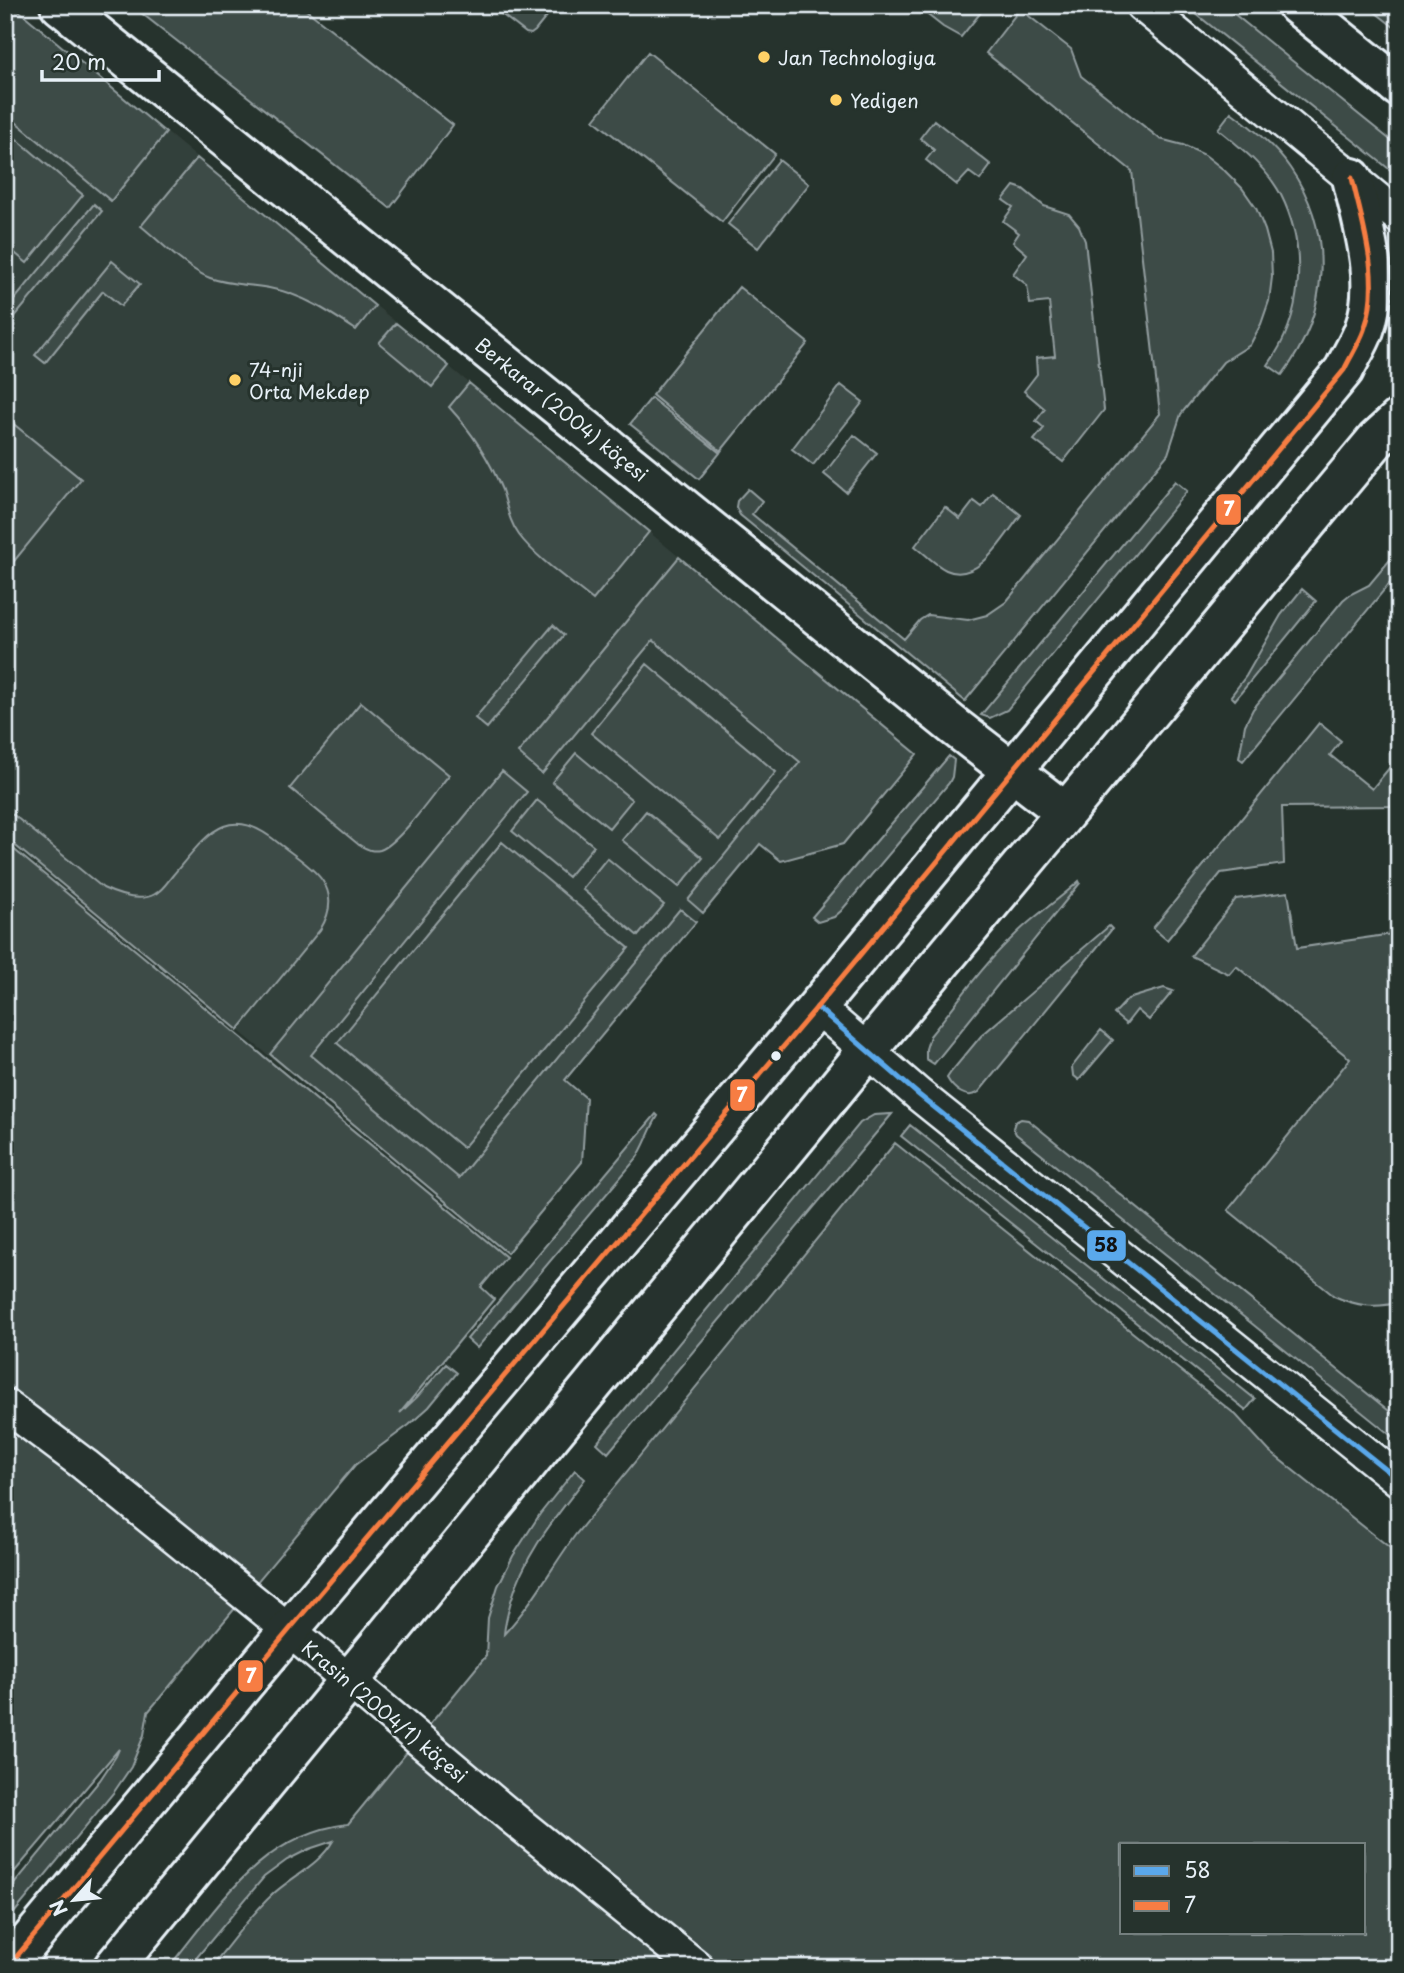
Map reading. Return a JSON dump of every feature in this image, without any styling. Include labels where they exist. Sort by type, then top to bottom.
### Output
[{"type":"street","name":"Berkarar (2004) köçesi","points":[[60,5],[955,727],[1065,812]]},
{"type":"street","points":[[1142,5],[1399,217]]},
{"type":"street","points":[[1297,5],[1399,87]]},
{"type":"street","points":[[7,1968],[289,1630],[817,1007],[1344,370],[1364,330],[1371,291],[1370,252],[1352,178]]},
{"type":"street","points":[[113,1968],[1065,812],[1376,440],[1399,419]]},
{"type":"street","points":[[817,1007],[867,1051],[1399,1480]]},
{"type":"street","name":"Krasin (2004/1) köçesi","points":[[5,1405],[85,1465],[289,1630],[510,1816],[698,1968]]},
{"type":"shaded area","name":"74-nji Orta Mekdep","points":[[5,5],[13,5],[917,754],[844,845],[781,862],[759,845],[566,1080],[587,1098],[583,1162],[508,1253],[5,838]]},
{"type":"shaded area","points":[[5,5],[12,5],[166,133],[111,201],[5,113]]},
{"type":"shaded area","points":[[131,5],[300,5],[453,125],[390,208]]},
{"type":"shaded area","points":[[506,5],[556,5],[531,34],[500,13]]},
{"type":"shaded area","points":[[915,5],[987,5],[961,37]]},
{"type":"shaded area","points":[[1185,5],[1223,5],[1399,147],[1399,177]]},
{"type":"shaded area","points":[[1366,5],[1399,5],[1399,31]]},
{"type":"shaded area","points":[[1020,9],[1071,49],[1081,76],[1160,139],[1205,155],[1242,188],[1256,208],[1265,230],[1271,253],[1272,277],[1269,301],[1250,345],[1223,362],[1181,414],[1168,454],[965,701],[740,515],[736,507],[737,501],[748,489],[762,501],[752,514],[904,639],[920,620],[928,615],[968,620],[987,615],[1006,602],[1160,414],[1132,171],[986,53]]},
{"type":"shaded area","points":[[648,52],[775,154],[722,222],[594,120]]},
{"type":"shaded area","points":[[1231,112],[1278,152],[1290,168],[1305,193],[1320,246],[1317,300],[1298,351],[1282,375],[1268,365],[1289,326],[1295,304],[1298,260],[1295,238],[1290,216],[1275,185],[1253,159],[1218,129]]},
{"type":"shaded area","points":[[934,120],[991,165],[980,180],[969,172],[957,185],[926,160],[934,150],[920,138]]},
{"type":"shaded area","points":[[6,130],[83,195],[27,263],[5,245]]},
{"type":"shaded area","points":[[197,158],[375,306],[356,330],[325,310],[293,295],[269,288],[224,282],[201,274],[141,226]]},
{"type":"shaded area","points":[[779,160],[809,184],[758,248],[728,224]]},
{"type":"shaded area","points":[[1014,186],[1023,189],[1044,206],[1069,214],[1079,226],[1085,241],[1104,410],[1063,462],[1034,440],[1044,428],[1036,421],[1045,409],[1024,391],[1037,374],[1036,358],[1055,356],[1049,302],[1030,304],[1027,285],[1013,274],[1027,254],[1013,242],[1019,233],[1003,221],[1013,207],[1003,200]]},
{"type":"shaded area","points":[[94,204],[102,211],[13,319],[5,311]]},
{"type":"shaded area","points":[[112,261],[140,284],[121,306],[103,291],[45,363],[35,355]]},
{"type":"shaded area","points":[[739,287],[808,343],[721,451],[652,395]]},
{"type":"shaded area","points":[[396,323],[449,366],[432,387],[379,343]]},
{"type":"shaded area","points":[[469,383],[649,532],[593,600],[544,561],[516,530],[486,456],[449,407]]},
{"type":"shaded area","points":[[841,385],[863,402],[813,465],[792,449]]},
{"type":"shaded area","points":[[651,398],[720,453],[699,479],[630,424]]},
{"type":"shaded area","points":[[5,417],[81,479],[6,571],[5,571]]},
{"type":"shaded area","points":[[854,435],[877,453],[846,492],[824,474]]},
{"type":"shaded area","points":[[1175,481],[1187,491],[1007,710],[990,718],[981,715]]},
{"type":"shaded area","points":[[993,493],[1021,515],[980,565],[958,573],[946,570],[915,546],[945,507],[960,519],[974,501],[982,507]]},
{"type":"shaded area","points":[[1399,549],[1399,572],[1243,761],[1239,758],[1245,725],[1253,709],[1343,600],[1369,585]]},
{"type":"shaded area","points":[[679,557],[917,754],[843,844],[781,861],[760,844],[703,913],[688,900],[800,762],[653,640],[542,774],[518,753]]},
{"type":"shaded area","points":[[1302,589],[1316,601],[1235,700],[1231,696],[1246,676],[1281,615]]},
{"type":"shaded area","points":[[553,625],[564,635],[487,728],[475,718]]},
{"type":"shaded area","points":[[647,664],[776,772],[720,840],[591,733]]},
{"type":"shaded area","points":[[361,702],[449,775],[397,838],[377,851],[359,845],[290,788]]},
{"type":"shaded area","points":[[1319,723],[1341,741],[1330,755],[1372,789],[1399,756],[1399,806],[1282,807],[1284,864],[1221,873],[1167,940],[1153,928]]},
{"type":"shaded area","points":[[576,753],[632,800],[609,828],[552,782]]},
{"type":"shaded area","points":[[949,756],[954,760],[949,783],[841,911],[834,917],[818,922],[812,917]]},
{"type":"shaded area","points":[[502,771],[527,792],[311,1055],[459,1178],[680,909],[696,922],[565,1080],[586,1098],[582,1162],[507,1253],[270,1054]]},
{"type":"shaded area","points":[[537,800],[594,846],[568,877],[512,831]]},
{"type":"shaded area","points":[[5,808],[103,888],[135,898],[149,897],[160,890],[198,846],[221,827],[247,825],[263,832],[318,875],[328,893],[326,918],[320,930],[238,1030],[5,837]]},
{"type":"shaded area","points":[[646,811],[703,858],[679,887],[622,840]]},
{"type":"shaded area","points":[[5,842],[506,1257],[481,1287],[494,1299],[400,1413],[446,1364],[457,1373],[429,1407],[355,1465],[148,1712],[144,1735],[131,1767],[114,1792],[5,1924],[5,1895],[100,1780],[119,1749],[5,1883]]},
{"type":"shaded area","points":[[502,842],[629,948],[463,1148],[337,1043]]},
{"type":"shaded area","points":[[607,858],[664,905],[638,936],[582,889]]},
{"type":"shaded area","points":[[1079,881],[934,1064],[926,1059],[930,1036],[991,960],[1021,929]]},
{"type":"shaded area","points":[[1288,892],[1297,948],[1399,933],[1399,1302],[1366,1305],[1334,1296],[1228,1210],[1350,1059],[1236,966],[1229,974],[1191,956],[1236,899]]},
{"type":"shaded area","points":[[1109,926],[1112,929],[979,1092],[965,1094],[953,1086],[947,1078],[981,1036]]},
{"type":"shaded area","points":[[1164,988],[1173,991],[1149,1020],[1137,1010],[1126,1024],[1114,1014],[1128,999]]},
{"type":"shaded area","points":[[1101,1030],[1113,1040],[1079,1080],[1073,1075],[1072,1067]]},
{"type":"shaded area","points":[[656,1114],[658,1116],[636,1159],[477,1348],[467,1339]]},
{"type":"shaded area","points":[[892,1114],[608,1453],[597,1443],[860,1123],[874,1115]]},
{"type":"shaded area","points":[[1028,1120],[1399,1419],[1399,1442],[1016,1134],[1013,1128],[1015,1122]]},
{"type":"shaded area","points":[[910,1125],[1255,1399],[1246,1410],[901,1136]]},
{"type":"shaded area","points":[[895,1143],[1236,1415],[1269,1451],[1399,1555],[1399,1968],[210,1968],[265,1902],[314,1863],[333,1841],[287,1860],[264,1877],[188,1968],[168,1968],[224,1898],[244,1876],[266,1858],[290,1842],[317,1831],[348,1824],[486,1656],[488,1618],[498,1586],[513,1556],[540,1514],[575,1470],[585,1479],[542,1537],[524,1567],[511,1601],[504,1634],[533,1598],[576,1534]]},
{"type":"transit line","name":"7","points":[[7,1968],[289,1630],[817,1007],[1344,370],[1364,330],[1371,293],[1369,254],[1352,178]]},
{"type":"transit line","name":"58","points":[[817,1007],[919,1095],[1399,1480]]},
{"type":"place","name":"Jan Technologiya","points":[[764,57]]},
{"type":"place","name":"Yedigen","points":[[836,100]]},
{"type":"place","name":"74-nji Orta Mekdep","points":[[235,380]]}]
